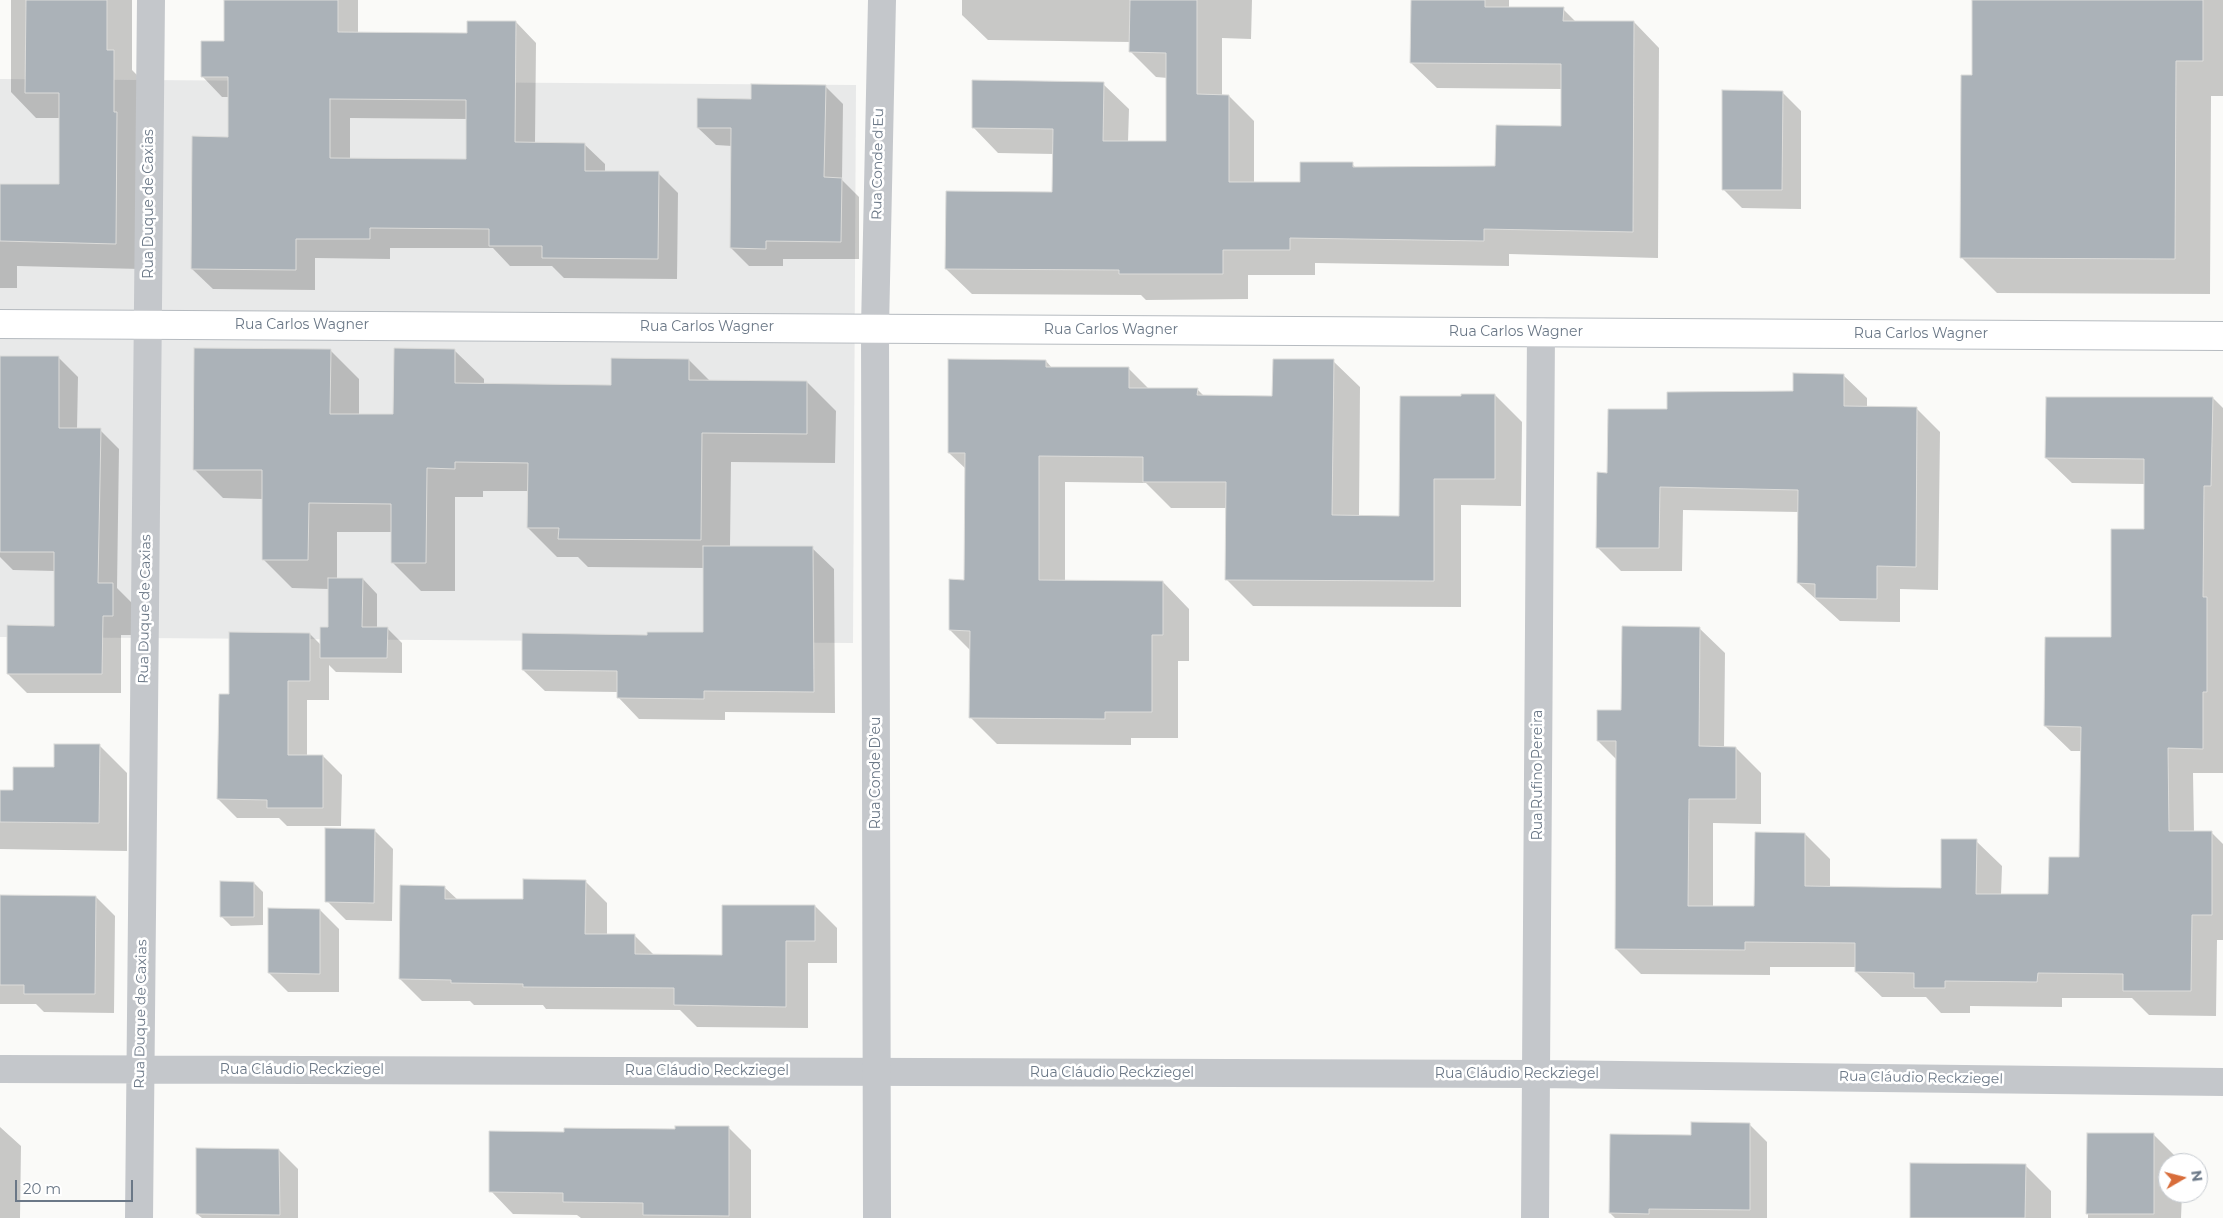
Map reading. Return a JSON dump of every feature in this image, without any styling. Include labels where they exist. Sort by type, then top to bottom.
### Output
[{"type":"main road","name":"Rua Carlos Wagner","points":[[0,324],[2223,336]]},
{"type":"street","name":"Rua Duque de Caxias","points":[[139,1218],[151,0]]},
{"type":"street","name":"Rua Conde d'Eu","points":[[875,328],[882,0]]},
{"type":"street","name":"Rua Conde D'eu","points":[[875,328],[877,1218]]},
{"type":"street","name":"Rua Rufino Pereira","points":[[1536,1218],[1535,1074],[1541,332]]},
{"type":"street","name":"Rua Cláudio Reckziegel","points":[[0,1069],[1535,1074],[2223,1082]]},
{"type":"shaded area","points":[[0,79],[856,85],[853,643],[0,637]]},
{"type":"building","points":[[26,0],[107,0],[107,50],[114,50],[114,112],[117,112],[116,244],[0,241],[0,184],[59,184],[59,93],[25,93]]},
{"type":"building","points":[[224,0],[338,0],[338,32],[467,33],[467,21],[516,21],[515,142],[585,143],[585,171],[659,171],[658,259],[542,258],[542,246],[489,246],[489,229],[370,228],[370,239],[296,239],[296,270],[191,269],[192,136],[228,137],[228,77],[201,77],[201,41],[224,41]],"holes":[[[330,99],[466,100],[466,159],[330,158]]]},
{"type":"building","points":[[1130,0],[1197,0],[1197,94],[1229,95],[1229,182],[1300,182],[1300,162],[1353,162],[1353,167],[1495,166],[1496,125],[1561,126],[1561,64],[1410,63],[1411,0],[1485,0],[1485,7],[1564,7],[1563,21],[1634,21],[1633,232],[1484,229],[1484,241],[1290,238],[1290,250],[1223,250],[1223,274],[1119,274],[1119,270],[945,269],[946,191],[1052,192],[1053,129],[972,128],[972,80],[1104,82],[1103,141],[1166,141],[1166,53],[1129,52]]},
{"type":"building","points":[[1972,0],[2203,0],[2203,61],[2176,61],[2175,259],[1960,258],[1961,75],[1972,75]]},
{"type":"building","points":[[751,84],[826,85],[824,177],[842,178],[841,242],[766,241],[766,249],[730,248],[731,128],[697,128],[697,98],[751,99]]},
{"type":"building","points":[[1722,90],[1783,91],[1782,190],[1722,190]]},
{"type":"building","points":[[194,348],[331,349],[330,414],[393,414],[394,348],[455,349],[455,383],[611,385],[611,358],[689,359],[689,380],[807,381],[807,434],[702,433],[701,540],[558,539],[559,528],[527,528],[528,463],[455,462],[455,469],[427,468],[426,563],[391,563],[391,504],[309,503],[308,560],[262,560],[262,470],[193,470]]},
{"type":"building","points":[[0,356],[59,356],[59,428],[101,428],[98,583],[113,583],[113,616],[103,616],[102,674],[7,674],[7,625],[54,626],[54,552],[0,552]]},
{"type":"building","points":[[948,359],[1046,360],[1046,367],[1129,367],[1129,388],[1198,388],[1197,395],[1272,396],[1273,359],[1334,359],[1332,515],[1399,516],[1400,396],[1495,394],[1495,479],[1434,479],[1434,581],[1225,580],[1226,482],[1143,482],[1143,457],[1039,456],[1039,580],[1163,581],[1163,635],[1152,635],[1152,712],[1105,712],[1105,719],[969,718],[970,631],[949,630],[949,579],[964,580],[965,453],[948,453]]},
{"type":"building","points":[[1793,373],[1844,374],[1844,406],[1917,407],[1916,567],[1877,566],[1877,599],[1815,598],[1815,584],[1797,583],[1798,490],[1660,487],[1659,548],[1596,548],[1597,472],[1607,473],[1608,409],[1667,409],[1667,392],[1793,391]]},
{"type":"building","points":[[2046,397],[2213,397],[2211,486],[2204,486],[2203,597],[2207,597],[2207,692],[2203,692],[2203,749],[2168,748],[2169,831],[2212,831],[2212,915],[2192,915],[2191,991],[2123,991],[2123,974],[2038,973],[2037,982],[1945,981],[1945,988],[1914,988],[1914,973],[1855,972],[1855,943],[1745,942],[1745,950],[1615,949],[1616,741],[1597,741],[1597,710],[1621,710],[1622,626],[1700,627],[1699,746],[1736,747],[1736,799],[1689,799],[1688,906],[1754,906],[1755,832],[1805,833],[1805,886],[1941,888],[1941,839],[1977,839],[1976,894],[2048,894],[2049,857],[2079,857],[2081,727],[2044,726],[2045,637],[2111,637],[2111,529],[2144,529],[2144,459],[2045,458]]},
{"type":"building","points":[[703,546],[813,546],[814,692],[704,691],[704,699],[617,698],[617,671],[522,670],[522,633],[647,635],[647,632],[703,632]]},
{"type":"building","points":[[328,578],[363,578],[362,627],[388,627],[387,658],[320,658],[320,627],[328,627]]},
{"type":"building","points":[[229,632],[310,633],[310,681],[288,681],[288,755],[323,755],[323,808],[267,808],[267,800],[217,799],[219,694],[229,694]]},
{"type":"building","points":[[54,744],[100,744],[99,823],[0,822],[0,790],[13,790],[13,767],[54,767]]},
{"type":"building","points":[[325,828],[375,829],[374,903],[325,902]]},
{"type":"building","points":[[523,879],[586,880],[585,934],[635,934],[635,954],[722,955],[722,905],[815,905],[815,941],[786,941],[786,1007],[674,1005],[674,988],[523,987],[523,984],[451,983],[451,980],[399,979],[400,885],[445,886],[445,899],[523,899]]},
{"type":"building","points":[[220,881],[254,882],[254,917],[220,917]]},
{"type":"building","points":[[0,895],[96,896],[95,994],[24,994],[24,985],[0,985]]},
{"type":"building","points":[[268,908],[320,909],[320,974],[268,973]]},
{"type":"building","points":[[1691,1122],[1750,1123],[1750,1210],[1649,1209],[1649,1214],[1609,1213],[1610,1134],[1691,1135]]},
{"type":"building","points":[[675,1126],[729,1126],[729,1216],[643,1215],[643,1203],[563,1202],[563,1193],[489,1192],[489,1131],[564,1132],[564,1128],[675,1129]]},
{"type":"building","points":[[2087,1133],[2154,1133],[2154,1214],[2086,1214]]},
{"type":"building","points":[[196,1148],[279,1149],[280,1215],[196,1214]]},
{"type":"building","points":[[1910,1163],[2026,1164],[2025,1218],[1910,1218]]}]
